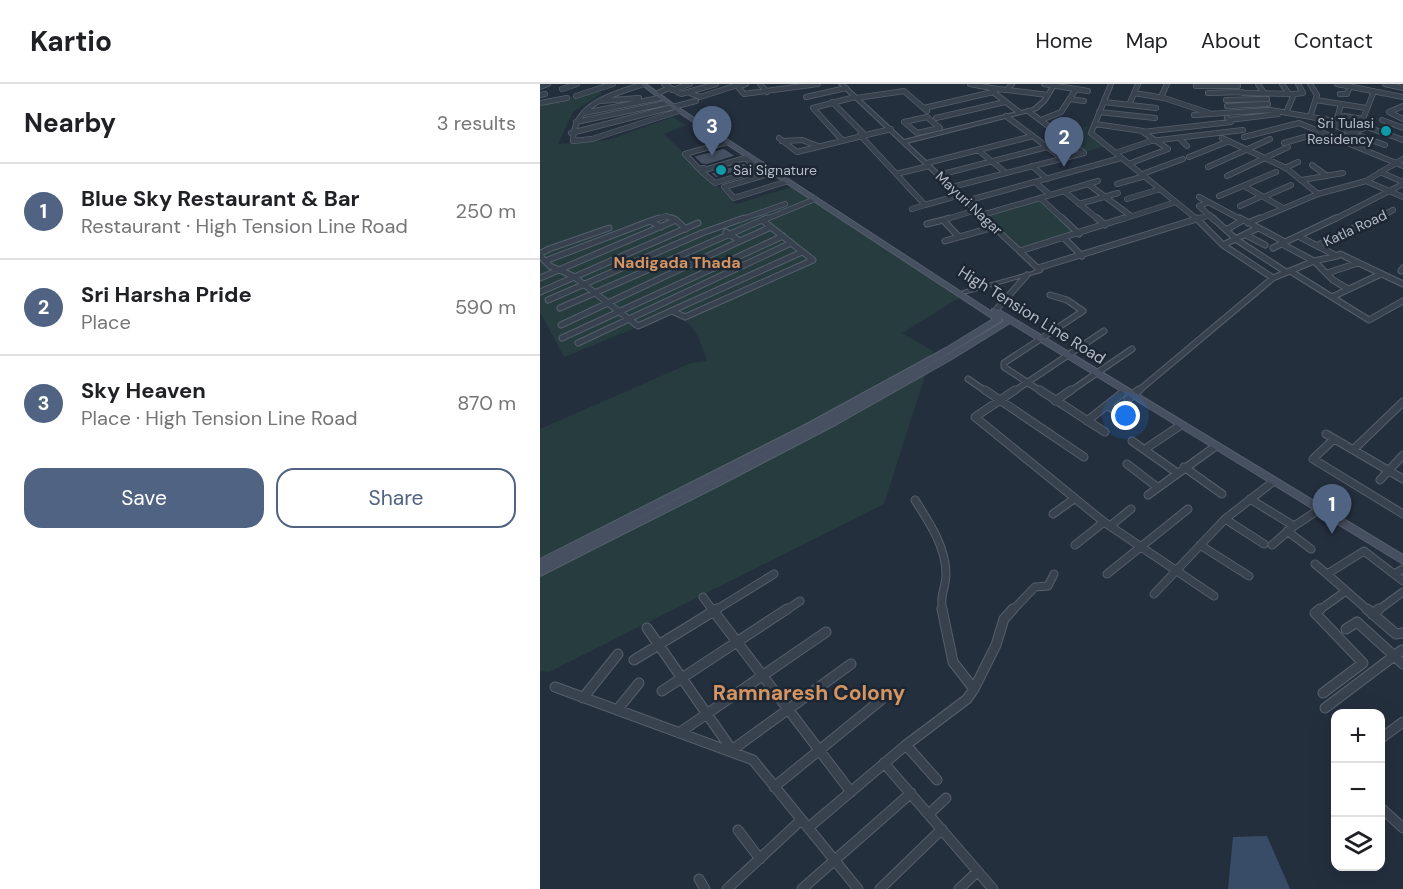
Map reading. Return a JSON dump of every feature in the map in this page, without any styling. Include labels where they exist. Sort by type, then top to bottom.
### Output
[{"type":"main road","name":"High Tension Line Road","points":[[645,86],[760,166],[777,172],[815,199],[881,239]]},
{"type":"main road","name":"High Tension Line Road","points":[[659,95],[666,103],[777,172],[962,293],[995,311],[1006,321],[1317,511]]},
{"type":"main road","points":[[540,564],[809,431],[950,350],[998,319],[962,293]]},
{"type":"main road","points":[[540,572],[809,431],[1006,321]]},
{"type":"main road","points":[[1317,511],[1403,560]]},
{"type":"main road","points":[[1317,511],[1403,567]]},
{"type":"street","points":[[540,87],[548,84]]},
{"type":"street","points":[[562,89],[577,84]]},
{"type":"street","points":[[576,96],[613,84]]},
{"type":"street","points":[[664,84],[681,94],[716,84]]},
{"type":"street","points":[[582,113],[611,109],[690,84]]},
{"type":"street","points":[[725,84],[731,87]]},
{"type":"street","points":[[689,93],[700,97],[741,84]]},
{"type":"street","points":[[746,84],[738,87],[744,94],[818,84]]},
{"type":"street","points":[[760,84],[766,92]]},
{"type":"street","points":[[785,84],[790,89]]},
{"type":"street","points":[[904,91],[905,84]]},
{"type":"street","points":[[970,84],[1048,95]]},
{"type":"street","points":[[1007,90],[1012,84]]},
{"type":"street","points":[[1044,84],[1088,91]]},
{"type":"street","points":[[1111,84],[1091,133],[1145,175],[1223,245],[1273,278]]},
{"type":"street","points":[[1129,105],[1138,84]]},
{"type":"street","points":[[1161,97],[1167,84]]},
{"type":"street","points":[[1246,84],[1251,93]]},
{"type":"street","points":[[1258,84],[1264,93]]},
{"type":"street","points":[[1270,84],[1276,94]]},
{"type":"street","points":[[1282,84],[1292,94]]},
{"type":"street","points":[[1208,93],[1304,93],[1298,84]]},
{"type":"street","points":[[1310,84],[1316,91],[1311,117]]},
{"type":"street","points":[[1337,84],[1402,95]]},
{"type":"street","points":[[1385,84],[1403,88]]},
{"type":"street","points":[[903,140],[932,132],[940,128],[927,117],[904,122],[917,134],[932,132],[949,129],[1028,111],[1039,108],[1055,85]]},
{"type":"street","points":[[1196,86],[1237,85],[1256,110]]},
{"type":"street","points":[[645,86],[597,101],[582,113],[576,122],[571,133],[573,141],[592,139],[654,119],[696,101]]},
{"type":"street","points":[[806,97],[843,86]]},
{"type":"street","name":"Mayuri Nagar","points":[[843,86],[1038,268]]},
{"type":"street","points":[[1340,94],[1347,94],[1350,86]]},
{"type":"street","points":[[924,108],[993,92],[997,88]]},
{"type":"street","points":[[1041,120],[1061,112],[1076,89]]},
{"type":"street","points":[[842,140],[813,108],[832,102],[904,91],[949,129]]},
{"type":"street","points":[[1338,115],[1363,119],[1374,91]]},
{"type":"street","points":[[993,92],[1019,112]]},
{"type":"street","points":[[1134,93],[1161,97],[1212,115],[1216,120]]},
{"type":"street","points":[[1286,113],[1292,94]]},
{"type":"street","points":[[540,103],[567,98]]},
{"type":"street","points":[[1070,99],[1084,101]]},
{"type":"street","points":[[1226,100],[1267,99]]},
{"type":"street","points":[[1316,100],[1366,108]]},
{"type":"street","points":[[597,101],[637,101],[654,119]]},
{"type":"street","points":[[611,109],[619,101]]},
{"type":"street","points":[[832,102],[925,205]]},
{"type":"street","points":[[936,118],[1005,102]]},
{"type":"street","points":[[1104,102],[1156,108]]},
{"type":"street","points":[[576,122],[666,103]]},
{"type":"street","points":[[1242,118],[1228,106],[1268,104]]},
{"type":"street","points":[[1341,104],[1335,121],[1336,126],[1385,145]]},
{"type":"street","points":[[1403,106],[1389,112],[1403,119]]},
{"type":"street","points":[[571,133],[677,108]]},
{"type":"street","points":[[1212,134],[1196,118],[1256,110],[1335,121]]},
{"type":"street","points":[[952,187],[1084,153],[1028,111]]},
{"type":"street","points":[[1249,111],[1255,117]]},
{"type":"street","points":[[1099,112],[1155,118]]},
{"type":"street","points":[[1223,114],[1229,120],[1286,113]]},
{"type":"street","points":[[1005,116],[1062,158]]},
{"type":"street","points":[[1293,120],[1338,141],[1403,166]]},
{"type":"street","points":[[1382,120],[1402,134]]},
{"type":"street","points":[[1095,124],[1143,131],[1231,122]]},
{"type":"street","points":[[1052,128],[1070,123]]},
{"type":"street","points":[[1244,136],[1299,123]]},
{"type":"street","points":[[1338,141],[1365,127],[1402,134]]},
{"type":"street","points":[[818,146],[802,140],[781,139],[797,152],[891,129]]},
{"type":"street","points":[[1278,129],[1296,140]]},
{"type":"street","points":[[1118,152],[1154,140],[1243,130]]},
{"type":"street","points":[[1131,163],[1168,149],[1143,131]]},
{"type":"street","points":[[1227,176],[1296,140],[1319,133]]},
{"type":"street","points":[[1370,153],[1402,134]]},
{"type":"street","points":[[896,174],[1033,136]]},
{"type":"street","points":[[1179,138],[1187,146]]},
{"type":"street","points":[[1222,138],[1285,168],[1318,194]]},
{"type":"street","points":[[1208,167],[1270,139]]},
{"type":"street","points":[[1189,157],[1229,141]]},
{"type":"street","points":[[727,142],[685,154],[699,169],[748,157]]},
{"type":"street","points":[[939,175],[1047,147]]},
{"type":"street","points":[[978,150],[1006,173]]},
{"type":"street","points":[[1154,154],[1171,164]]},
{"type":"street","points":[[748,157],[701,171],[715,183],[757,170],[760,166]]},
{"type":"street","points":[[966,201],[1121,158]]},
{"type":"street","points":[[1117,184],[1183,159]]},
{"type":"street","points":[[1226,230],[1318,194],[1366,181],[1403,159]]},
{"type":"street","points":[[1285,168],[1298,162]]},
{"type":"street","points":[[1312,165],[1327,176]]},
{"type":"street","points":[[1032,166],[1047,178]]},
{"type":"street","points":[[777,172],[724,187],[734,198],[788,181]]},
{"type":"street","points":[[1276,172],[1199,206],[1237,240],[1369,320],[1403,302]]},
{"type":"street","points":[[1273,248],[1391,192],[1403,183],[1380,172]]},
{"type":"street","points":[[1302,180],[1343,173]]},
{"type":"street","points":[[927,224],[1040,198],[1098,181]]},
{"type":"street","points":[[1366,181],[1403,196]]},
{"type":"street","points":[[1035,182],[1050,195]]},
{"type":"street","points":[[1088,184],[1131,216]]},
{"type":"street","points":[[1240,206],[1291,185]]},
{"type":"street","points":[[1244,186],[1283,208]]},
{"type":"street","points":[[1127,199],[1161,189]]},
{"type":"street","points":[[1064,191],[1105,225]]},
{"type":"street","points":[[1079,204],[1118,193]]},
{"type":"street","points":[[912,208],[960,195]]},
{"type":"street","points":[[1199,197],[1214,199],[1246,221],[1314,261],[1348,290]]},
{"type":"street","points":[[1040,198],[1079,234]]},
{"type":"street","points":[[560,308],[728,234],[815,199]]},
{"type":"street","points":[[1020,251],[1176,202]]},
{"type":"street","points":[[548,300],[702,233],[785,204]]},
{"type":"street","name":"Katla Road","points":[[1317,246],[1337,233],[1354,230],[1393,210]]},
{"type":"street","points":[[962,293],[1037,272],[1038,268],[1210,215]]},
{"type":"street","points":[[545,261],[666,216],[676,220],[688,239]]},
{"type":"street","points":[[540,278],[676,220]]},
{"type":"street","points":[[672,311],[685,317],[813,260],[762,220]]},
{"type":"street","points":[[943,220],[959,237]]},
{"type":"street","points":[[650,221],[661,227]]},
{"type":"street","points":[[540,292],[698,223]]},
{"type":"street","points":[[719,227],[740,241]]},
{"type":"street","points":[[561,325],[665,274],[771,227]]},
{"type":"street","points":[[945,241],[994,227]]},
{"type":"street","points":[[609,228],[543,252],[541,257],[573,276],[630,320],[640,325],[802,252]]},
{"type":"street","points":[[1223,245],[1258,228]]},
{"type":"street","points":[[1246,235],[1265,245]]},
{"type":"street","points":[[562,338],[783,236]]},
{"type":"street","points":[[1298,236],[1337,256]]},
{"type":"street","points":[[1065,238],[1082,256]]},
{"type":"street","points":[[578,343],[791,243]]},
{"type":"street","points":[[1087,421],[1107,405],[1126,395],[1273,278],[1314,261],[1340,255],[1403,284]]},
{"type":"street","points":[[1327,258],[1341,268]]},
{"type":"street","points":[[1327,273],[1358,263]]},
{"type":"street","points":[[1332,297],[1381,274]]},
{"type":"street","points":[[995,311],[1027,275]]},
{"type":"street","points":[[1050,295],[1067,300],[1083,311],[1003,365],[1027,383],[1105,432]]},
{"type":"street","points":[[1104,331],[975,417],[1107,524],[1214,596]]},
{"type":"street","points":[[1055,401],[1131,349]]},
{"type":"street","points":[[968,379],[1084,457]]},
{"type":"street","points":[[1353,450],[1403,402]]},
{"type":"street","points":[[1107,405],[1125,417]]},
{"type":"street","points":[[1148,447],[1178,426]]},
{"type":"street","points":[[1326,434],[1403,479]]},
{"type":"street","points":[[1334,439],[1312,459],[1403,514]]},
{"type":"street","points":[[1132,441],[1176,472]]},
{"type":"street","points":[[1148,495],[1176,472],[1214,448]]},
{"type":"street","points":[[1380,480],[1403,455]]},
{"type":"street","points":[[1127,464],[1157,487]]},
{"type":"street","points":[[1184,467],[1222,494]]},
{"type":"street","points":[[1154,594],[1225,519],[1272,483]]},
{"type":"street","points":[[1053,514],[1074,499]]},
{"type":"street","points":[[1250,499],[1294,526]]},
{"type":"street","points":[[915,500],[935,530],[947,576],[946,586],[940,598],[953,662],[974,689]]},
{"type":"street","points":[[1075,545],[1131,509]]},
{"type":"street","points":[[1107,574],[1188,509]]},
{"type":"street","points":[[1225,519],[1268,545],[1317,511]]},
{"type":"street","points":[[1287,531],[1311,549]]},
{"type":"street","points":[[1200,545],[1250,576]]},
{"type":"street","points":[[1327,574],[1362,551],[1368,553],[1403,581]]},
{"type":"street","points":[[1316,564],[1346,591],[1393,657],[1403,664]]},
{"type":"street","points":[[1394,574],[1403,567]]},
{"type":"street","points":[[634,660],[774,574]]},
{"type":"street","points":[[808,828],[906,745],[967,699],[996,645],[1004,619],[1035,587],[1048,586],[1054,574]]},
{"type":"street","points":[[1323,693],[1363,663],[1315,613],[1346,591]]},
{"type":"street","points":[[1346,629],[1403,592]]},
{"type":"street","points":[[703,597],[851,792]]},
{"type":"street","points":[[662,691],[800,601]]},
{"type":"street","points":[[1364,618],[1396,634],[1403,633]]},
{"type":"street","points":[[647,628],[732,750]]},
{"type":"street","points":[[679,733],[826,632]]},
{"type":"street","points":[[1325,708],[1402,650]]},
{"type":"street","points":[[582,698],[618,654]]},
{"type":"street","points":[[732,750],[851,664]]},
{"type":"street","points":[[617,710],[639,683]]},
{"type":"street","points":[[555,687],[732,750],[753,760],[800,821],[858,889]]},
{"type":"street","points":[[774,787],[881,700]]},
{"type":"street","points":[[1385,735],[1403,722]]},
{"type":"street","points":[[906,745],[937,780]]},
{"type":"street","points":[[884,763],[993,889]]},
{"type":"street","points":[[802,889],[911,794]]},
{"type":"street","points":[[929,814],[946,798]]},
{"type":"street","points":[[1385,812],[1403,828]]},
{"type":"street","points":[[727,889],[800,821]]},
{"type":"street","points":[[880,889],[942,829]]},
{"type":"street","points":[[738,830],[760,859]]},
{"type":"street","points":[[959,889],[976,872]]},
{"type":"street","points":[[699,879],[705,889]]},
{"type":"green space","points":[[598,90],[602,93],[573,112],[558,144],[608,140],[673,117],[686,125],[664,134],[736,204],[792,187],[959,298],[902,333],[933,351],[884,504],[549,672],[540,671],[540,429],[691,363],[707,361],[696,332],[680,317],[672,313],[564,357],[540,312],[540,104]]},
{"type":"green space","points":[[1088,126],[1086,132],[1103,147],[1084,152],[1061,133]]},
{"type":"green space","points":[[1038,201],[1076,233],[1022,249],[986,215]]},
{"type":"water","points":[[1267,836],[1290,889],[1228,889],[1233,837]]},
{"type":"building","points":[[724,148],[736,156],[707,165],[701,164],[693,156]]},
{"type":"building","points":[[744,163],[750,167],[716,178],[710,173]]},
{"type":"place","name":"Sri Tulasi Residency","points":[[1386,131]]},
{"type":"place","name":"Sky Heaven","points":[[712,156]]},
{"type":"place","name":"Sri Harsha Pride","points":[[1064,167]]},
{"type":"place","name":"Sai Signature","points":[[721,170]]},
{"type":"place","name":"Blue Sky Restaurant & Bar","points":[[1332,534]]},
{"type":"district","name":"Nadigada Thada","points":[[677,262]]},
{"type":"district","name":"Ramnaresh Colony","points":[[809,693]]}]
